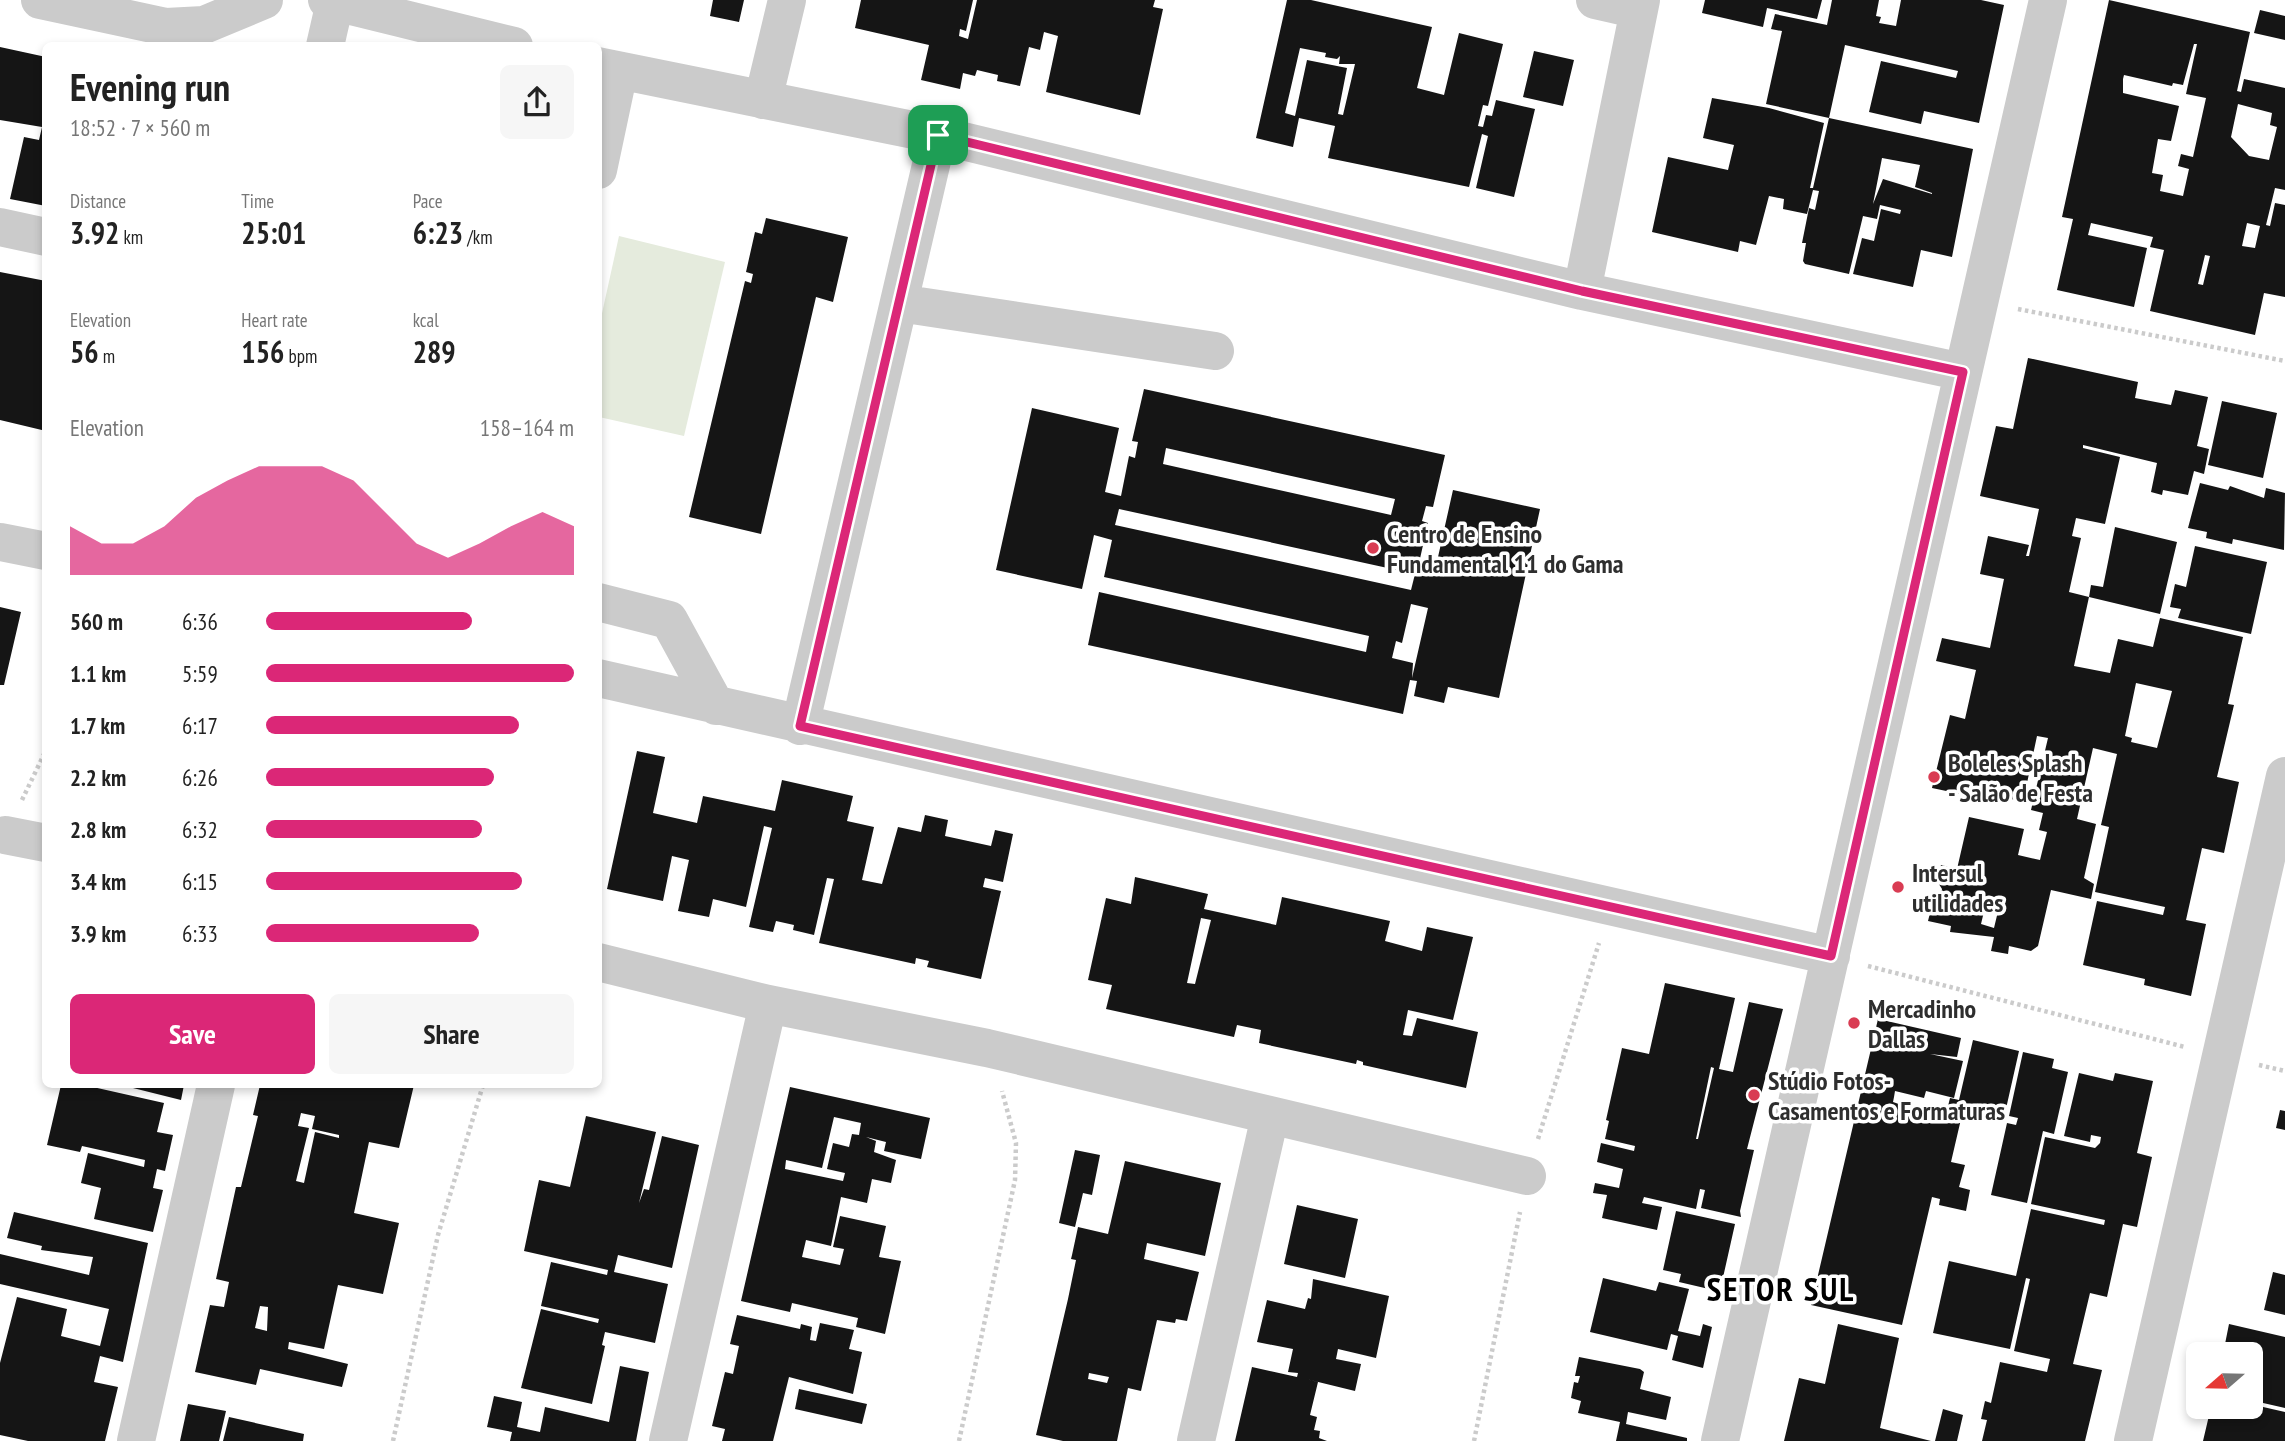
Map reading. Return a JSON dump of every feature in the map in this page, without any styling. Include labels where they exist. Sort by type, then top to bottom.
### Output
[{"type":"street","points":[[40,0],[166,27],[204,25],[264,0]]},
{"type":"street","points":[[763,100],[788,0]]},
{"type":"street","points":[[1582,291],[1640,5],[1595,0]]},
{"type":"street","points":[[1720,1441],[2048,0]]},
{"type":"street","points":[[326,42],[331,1],[498,42]]},
{"type":"street","points":[[602,133],[609,68],[938,135],[1582,291],[1963,372]]},
{"type":"street","points":[[800,726],[938,135]]},
{"type":"street","points":[[0,227],[42,236]]},
{"type":"street","points":[[899,303],[1215,351]]},
{"type":"street","points":[[0,542],[42,550]]},
{"type":"street","points":[[602,603],[669,620],[716,706]]},
{"type":"street","points":[[602,679],[800,726],[1831,956]]},
{"type":"street","points":[[2133,1441],[2285,776]]},
{"type":"street","points":[[5,835],[42,842]]},
{"type":"street","points":[[602,963],[768,1004],[986,1048],[1527,1177]]},
{"type":"street","points":[[668,1441],[768,1004]]},
{"type":"street","points":[[136,1441],[215,1088]]},
{"type":"street","points":[[1196,1441],[1270,1116]]},
{"type":"path","points":[[1980,302],[2285,361]]},
{"type":"path","points":[[5,835],[42,758]]},
{"type":"path","points":[[1474,1441],[1527,1177],[1610,907]]},
{"type":"path","points":[[1831,956],[2285,1071]]},
{"type":"path","points":[[959,1441],[1015,1180],[1016,1143],[1009,1110],[986,1048]]},
{"type":"path","points":[[393,1441],[438,1234],[482,1088]]},
{"type":"shaded area","points":[[619,236],[725,262],[684,436],[602,418],[602,313]]},
{"type":"building","points":[[713,0],[744,0],[739,22],[710,16]]},
{"type":"building","points":[[861,0],[973,0],[966,31],[960,29],[959,36],[968,39],[977,0],[1155,0],[1153,7],[1163,9],[1140,115],[1046,92],[1058,36],[1044,32],[1040,50],[1029,47],[1020,86],[997,81],[998,75],[977,70],[975,76],[963,73],[960,89],[921,80],[929,45],[855,28]]},
{"type":"building","points":[[1287,0],[1311,0],[1432,27],[1417,88],[1444,95],[1459,33],[1503,44],[1488,106],[1483,105],[1478,126],[1483,127],[1486,115],[1492,116],[1496,100],[1535,109],[1514,197],[1476,188],[1488,136],[1482,134],[1469,187],[1328,158],[1335,126],[1299,118],[1293,147],[1256,138]],"holes":[[[1300,48],[1326,53],[1325,57],[1337,59],[1340,56],[1339,64],[1355,64],[1343,115],[1338,114],[1347,68],[1307,60],[1295,116],[1285,113]]]},
{"type":"building","points":[[1705,0],[1822,0],[1817,19],[1767,8],[1763,27],[1702,13]]},
{"type":"building","points":[[1832,0],[1879,0],[1876,16],[1881,17],[1879,23],[1896,26],[1901,0],[1981,0],[2004,5],[1979,123],[1924,111],[1921,124],[1869,112],[1881,61],[1956,78],[1958,71],[1845,45],[1829,118],[1766,104],[1782,31],[1771,29],[1775,14],[1827,25]]},
{"type":"building","points":[[2109,0],[2250,32],[2237,91],[2241,92],[2244,79],[2285,88],[2285,190],[2275,188],[2266,225],[2270,226],[2275,203],[2285,205],[2285,297],[2264,293],[2255,335],[2150,311],[2164,250],[2150,247],[2153,237],[2091,223],[2088,235],[2147,248],[2134,307],[2057,290],[2073,219],[2062,217]],"holes":[[[2194,44],[2197,44],[2186,94],[2206,98],[2193,157],[2181,154],[2178,166],[2189,169],[2183,196],[2160,191],[2163,175],[2152,173],[2158,139],[2171,141],[2179,106],[2123,93],[2123,79],[2124,75],[2172,86],[2173,83],[2183,85]],[[2238,104],[2272,113],[2270,125],[2277,127],[2269,160],[2249,156],[2231,137]],[[2247,223],[2260,226],[2255,248],[2242,246]],[[2205,255],[2210,256],[2203,285],[2198,284]]]},
{"type":"building","points":[[2260,10],[2285,16],[2285,40],[2254,33]]},
{"type":"building","points":[[0,47],[42,56],[42,127],[0,120]]},
{"type":"building","points":[[1534,51],[1574,60],[1563,106],[1523,97]]},
{"type":"building","points":[[1712,98],[1769,108],[1824,123],[1810,188],[1813,188],[1829,118],[1973,149],[1952,257],[1921,250],[1913,287],[1853,274],[1862,238],[1874,241],[1881,209],[1900,214],[1901,210],[1880,205],[1877,219],[1863,216],[1849,274],[1805,264],[1803,261],[1806,243],[1802,243],[1809,208],[1815,210],[1819,191],[1813,190],[1807,214],[1783,209],[1784,199],[1769,196],[1756,245],[1740,241],[1738,252],[1652,232],[1668,157],[1728,170],[1734,145],[1703,138]],"holes":[[[1882,158],[1920,165],[1915,187],[1932,194],[1883,179],[1873,204]]]},
{"type":"building","points":[[42,127],[42,205],[10,199],[24,137],[39,140]]},
{"type":"building","points":[[766,218],[848,237],[833,302],[816,297],[761,534],[689,517],[745,281],[751,283],[753,274],[746,272],[755,232],[762,234]]},
{"type":"building","points":[[0,272],[42,280],[42,430],[0,420]]},
{"type":"building","points":[[2028,358],[2138,382],[2135,398],[2171,405],[2175,390],[2208,397],[2197,446],[2209,449],[2204,474],[2194,471],[2188,495],[2163,490],[2162,495],[2151,492],[2157,463],[2083,445],[2083,448],[2120,457],[2105,524],[2076,518],[2072,536],[2081,538],[2069,592],[2089,597],[2074,666],[2110,673],[2118,639],[2153,647],[2160,618],[2243,637],[2228,704],[2234,705],[2217,777],[2239,782],[2224,853],[2202,848],[2186,920],[2206,924],[2191,996],[2144,985],[2145,979],[2083,965],[2097,901],[2163,915],[2165,907],[2095,892],[2109,827],[2101,825],[2117,754],[2093,748],[2077,819],[2096,824],[2084,878],[2094,884],[2091,899],[2051,890],[2038,946],[2031,951],[2009,946],[2008,954],[1991,951],[1994,937],[1950,932],[1951,926],[1928,921],[1932,905],[1940,900],[1942,889],[1937,881],[1941,865],[1957,869],[1969,817],[2024,829],[2018,855],[2040,860],[2047,832],[2039,830],[2043,813],[2031,810],[2048,738],[2037,736],[2023,802],[1995,795],[1994,801],[1932,788],[1950,715],[1965,719],[1976,670],[1936,661],[1942,638],[1990,648],[2004,579],[1980,574],[1988,536],[2029,545],[2026,556],[2029,556],[2039,509],[1980,496],[1996,426],[2013,429]],"holes":[[[2136,683],[2172,691],[2157,748],[2131,742],[2132,738],[2125,736]],[[1987,899],[2000,903],[1994,928],[1981,924]]]},
{"type":"building","points":[[1144,389],[1445,455],[1433,507],[1426,506],[1422,521],[1428,523],[1419,563],[1436,566],[1453,490],[1540,509],[1499,698],[1448,687],[1444,703],[1414,696],[1417,681],[1410,680],[1403,714],[1088,645],[1099,592],[1366,652],[1369,636],[1104,577],[1112,540],[1094,535],[1082,589],[996,570],[1032,408],[1119,428],[1105,492],[1121,496],[1129,456],[1135,458],[1138,442],[1132,441]],"holes":[[[1166,448],[1395,499],[1391,515],[1163,464]],[[1119,509],[1415,574],[1411,590],[1115,525]],[[1411,604],[1428,608],[1412,678],[1413,663],[1392,658],[1396,641],[1402,643]]]},
{"type":"building","points":[[2222,401],[2277,413],[2263,478],[2208,465]]},
{"type":"building","points":[[2200,483],[2228,490],[2230,486],[2264,498],[2266,488],[2285,493],[2284,550],[2233,539],[2232,544],[2206,538],[2207,532],[2188,528]]},
{"type":"building","points":[[2115,527],[2177,542],[2160,614],[2089,597],[2091,585],[2103,587]]},
{"type":"building","points":[[2195,546],[2267,562],[2251,634],[2178,618],[2181,609],[2170,607],[2175,584],[2186,587]]},
{"type":"building","points":[[0,607],[21,612],[4,685],[0,685]]},
{"type":"building","points":[[637,751],[665,757],[653,813],[697,823],[703,796],[775,811],[782,780],[853,796],[847,821],[874,827],[862,880],[882,884],[898,827],[921,832],[925,815],[948,820],[945,836],[991,846],[995,830],[1013,834],[1003,882],[985,878],[983,887],[1001,891],[981,979],[927,967],[929,961],[916,958],[915,964],[819,943],[834,879],[827,878],[814,935],[793,930],[794,925],[776,921],[773,932],[749,927],[772,828],[764,826],[746,907],[713,899],[709,917],[678,911],[689,860],[672,856],[663,901],[607,889]]},
{"type":"building","points":[[1135,877],[1208,894],[1204,909],[1276,925],[1282,897],[1390,921],[1385,941],[1422,951],[1427,927],[1473,937],[1453,1020],[1408,1010],[1403,1035],[1412,1036],[1417,1018],[1478,1032],[1466,1088],[1363,1065],[1363,1062],[1357,1060],[1356,1064],[1259,1043],[1261,1030],[1237,1025],[1234,1037],[1106,1009],[1112,985],[1088,980],[1106,898],[1131,904]],"holes":[[[1201,918],[1211,920],[1195,984],[1187,983]]]},
{"type":"building","points":[[1665,983],[1735,998],[1719,1069],[1733,1072],[1749,1002],[1783,1009],[1747,1149],[1754,1150],[1740,1211],[1741,1217],[1701,1208],[1705,1190],[1700,1189],[1696,1209],[1644,1197],[1642,1203],[1662,1207],[1657,1230],[1602,1218],[1607,1195],[1593,1193],[1595,1183],[1619,1188],[1623,1169],[1597,1162],[1601,1143],[1634,1151],[1635,1146],[1605,1139],[1609,1121],[1606,1120],[1622,1048],[1649,1054]],"holes":[[[1711,1067],[1714,1068],[1698,1139],[1696,1139]]]},
{"type":"building","points":[[1878,1019],[1961,1038],[1957,1057],[1930,1054],[1963,1061],[1954,1098],[1926,1091],[1924,1098],[1895,1091],[1893,1102],[1916,1110],[1961,1119],[1951,1162],[1965,1165],[1959,1187],[1970,1190],[1966,1211],[1939,1205],[1940,1199],[1932,1197],[1902,1325],[1811,1305]]},
{"type":"building","points":[[1973,1040],[2019,1051],[2003,1122],[1947,1110],[1950,1098],[1959,1100]]},
{"type":"building","points":[[2023,1052],[2054,1059],[2052,1068],[2068,1072],[2054,1134],[2043,1131],[2027,1203],[1991,1195],[2007,1123],[2016,1125],[2018,1118],[2009,1116]]},
{"type":"building","points":[[2079,1073],[2113,1081],[2115,1073],[2153,1081],[2137,1153],[2152,1157],[2137,1227],[2123,1224],[2107,1297],[2090,1293],[2073,1364],[2102,1370],[2085,1441],[1982,1441],[1987,1420],[1981,1419],[1985,1401],[1991,1403],[2000,1362],[2047,1372],[2050,1359],[2014,1351],[2030,1279],[2026,1278],[2010,1349],[1933,1333],[1949,1261],[2016,1276],[2031,1209],[2104,1225],[2105,1220],[2031,1204],[2045,1137],[2095,1148],[2100,1143],[2101,1137],[2091,1135],[2090,1142],[2064,1136]]},
{"type":"building","points":[[790,1087],[930,1118],[921,1159],[884,1151],[886,1142],[866,1137],[876,1141],[874,1152],[896,1160],[891,1183],[872,1179],[867,1203],[841,1197],[831,1246],[806,1240],[802,1257],[840,1265],[844,1249],[833,1247],[840,1216],[886,1226],[879,1257],[901,1261],[885,1334],[856,1327],[858,1318],[792,1303],[790,1312],[741,1301]],"holes":[[[834,1117],[861,1123],[859,1135],[852,1134],[849,1147],[833,1143],[827,1169],[845,1173],[843,1181],[785,1169],[786,1160],[822,1168]]]},
{"type":"building","points":[[60,1088],[97,1088],[164,1103],[157,1132],[173,1135],[165,1171],[157,1169],[153,1188],[163,1190],[153,1232],[94,1219],[101,1188],[81,1183],[88,1153],[144,1167],[145,1160],[82,1146],[80,1152],[47,1145]]},
{"type":"building","points":[[133,1088],[183,1088],[181,1100]]},
{"type":"building","points":[[259,1088],[413,1088],[399,1148],[369,1142],[354,1213],[399,1223],[383,1294],[338,1285],[324,1349],[289,1342],[288,1349],[348,1364],[342,1387],[260,1369],[256,1385],[195,1372],[210,1305],[224,1307],[229,1282],[216,1279],[236,1187],[241,1187],[258,1116],[253,1115]],"holes":[[[301,1113],[315,1116],[312,1129],[339,1135],[339,1138],[315,1132],[304,1183],[296,1181],[309,1128],[298,1126]],[[260,1306],[268,1307],[267,1331],[255,1328]]]},
{"type":"building","points":[[2280,1110],[2285,1111],[2285,1130],[2276,1128]]},
{"type":"building","points":[[586,1116],[656,1132],[639,1203],[644,1189],[649,1190],[662,1136],[699,1145],[672,1268],[618,1255],[614,1272],[668,1284],[655,1343],[605,1332],[602,1345],[605,1346],[592,1404],[521,1388],[541,1309],[598,1323],[599,1319],[541,1306],[551,1262],[607,1275],[608,1270],[524,1251],[539,1180],[570,1187]]},
{"type":"building","points":[[1075,1150],[1100,1155],[1092,1195],[1083,1193],[1075,1227],[1059,1223]]},
{"type":"building","points":[[1125,1161],[1221,1183],[1205,1256],[1147,1243],[1144,1259],[1199,1272],[1187,1321],[1176,1319],[1175,1323],[1157,1320],[1141,1391],[1128,1388],[1117,1441],[1063,1441],[1036,1435],[1076,1260],[1071,1259],[1078,1227],[1108,1234]],"holes":[[[1089,1373],[1109,1377],[1107,1383],[1088,1379]]]},
{"type":"building","points":[[1297,1205],[1358,1219],[1345,1278],[1284,1264]]},
{"type":"building","points":[[1676,1211],[1735,1224],[1722,1282],[1711,1280],[1709,1289],[1679,1282],[1681,1274],[1663,1270]]},
{"type":"building","points":[[14,1212],[148,1243],[123,1362],[100,1356],[94,1382],[118,1387],[105,1441],[28,1441],[0,1435],[0,1363],[17,1297],[67,1309],[61,1336],[100,1346],[109,1309],[0,1284],[0,1254],[89,1275],[93,1257],[41,1250],[42,1246],[7,1238]]},
{"type":"building","points":[[2273,1272],[2285,1275],[2285,1315],[2264,1310]]},
{"type":"building","points":[[1603,1278],[1656,1291],[1659,1282],[1689,1289],[1678,1331],[1700,1336],[1703,1324],[1712,1327],[1703,1368],[1672,1360],[1678,1336],[1671,1334],[1667,1350],[1590,1332]]},
{"type":"building","points":[[1313,1279],[1389,1296],[1376,1358],[1338,1349],[1336,1359],[1361,1364],[1355,1391],[1306,1379],[1318,1382],[1310,1415],[1317,1417],[1314,1430],[1320,1431],[1319,1438],[1327,1441],[1235,1441],[1252,1367],[1297,1377],[1298,1373],[1288,1372],[1293,1349],[1257,1342],[1267,1300],[1305,1309],[1308,1298],[1311,1299]]},
{"type":"building","points":[[737,1315],[800,1329],[801,1324],[812,1327],[810,1340],[816,1341],[820,1323],[854,1330],[849,1349],[862,1352],[853,1394],[789,1377],[773,1441],[722,1441],[725,1429],[712,1426],[725,1372],[733,1374],[739,1346],[730,1344]]},
{"type":"building","points":[[1838,1324],[1899,1338],[1880,1428],[1931,1441],[1784,1441],[1799,1378],[1825,1384]]},
{"type":"building","points":[[2229,1324],[2285,1337],[2285,1408],[2263,1403],[2263,1342],[2225,1342]]},
{"type":"building","points":[[1579,1357],[1644,1372],[1640,1389],[1671,1397],[1666,1420],[1628,1412],[1626,1424],[1687,1438],[1687,1441],[1616,1441],[1620,1422],[1578,1413],[1581,1401],[1571,1398],[1574,1382],[1578,1383],[1580,1376],[1575,1376]]},
{"type":"building","points":[[620,1366],[649,1372],[636,1441],[510,1441],[512,1432],[487,1427],[494,1396],[522,1402],[517,1427],[540,1432],[545,1407],[609,1422]]},
{"type":"building","points":[[799,1389],[867,1404],[862,1424],[795,1409]]},
{"type":"building","points":[[188,1404],[226,1411],[219,1441],[180,1441]]},
{"type":"building","points":[[2263,1407],[2285,1412],[2285,1441],[2203,1441],[2208,1419],[2263,1419]]},
{"type":"building","points":[[1943,1409],[1963,1415],[1957,1441],[1935,1441]]},
{"type":"building","points":[[229,1417],[304,1434],[303,1441],[223,1441]]},
{"type":"place","name":"Centro de Ensino Fundamental 11 do Gama","points":[[1373,548]]},
{"type":"place","name":"Boleles Splash - Salão de Festa","points":[[1934,777]]},
{"type":"place","name":"Intersul utilidades","points":[[1898,887]]},
{"type":"place","name":"Mercadinho Dallas","points":[[1854,1023]]},
{"type":"place","name":"Stúdio Fotos- Casamentos e Formaturas","points":[[1754,1095]]},
{"type":"district","name":"SETOR SUL","points":[[1781,1288]]},
{"type":"route","points":[[938,135],[1582,291],[1963,372],[1831,956],[800,726],[938,135]]}]
